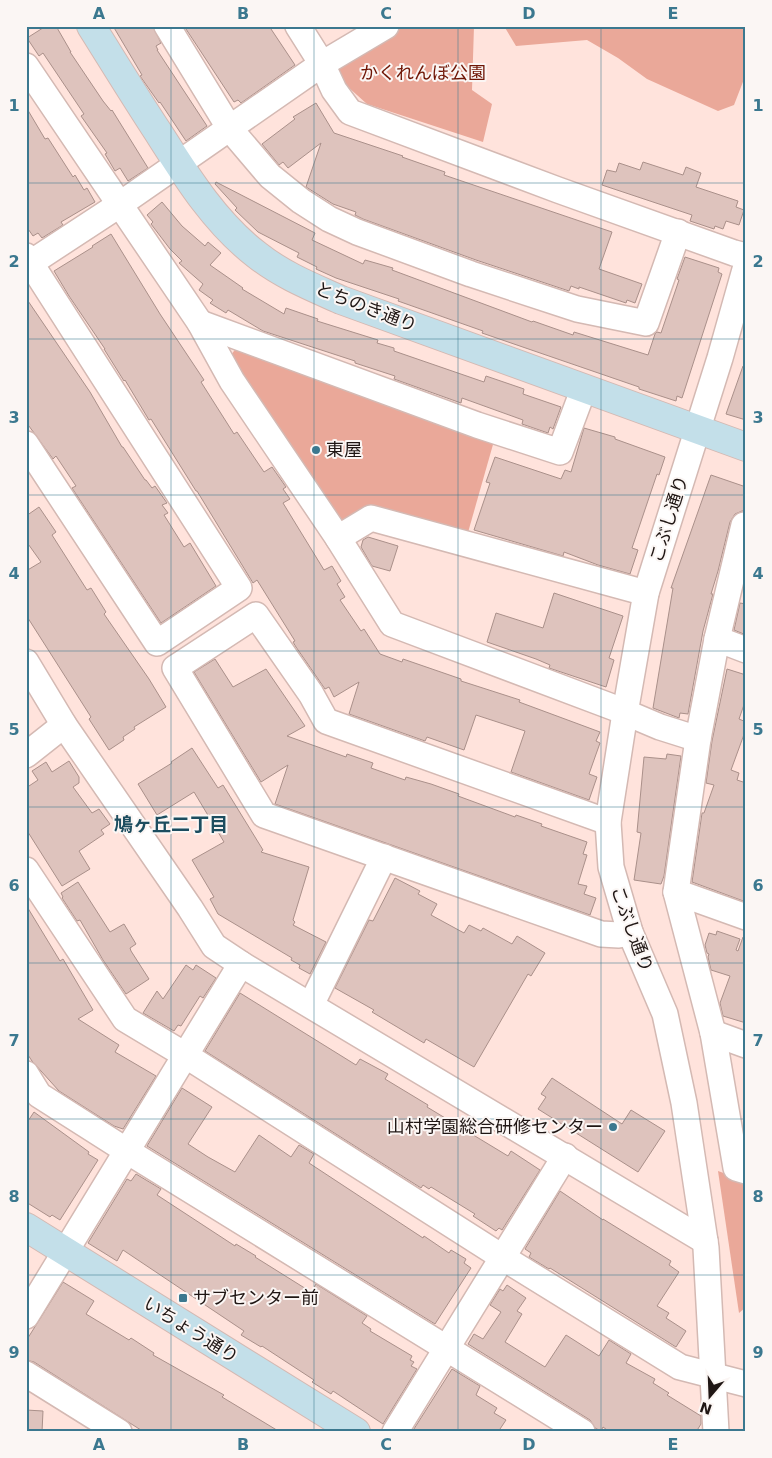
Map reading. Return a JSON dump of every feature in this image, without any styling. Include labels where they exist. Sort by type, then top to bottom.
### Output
[{"type":"street","name":"とちのき通り","points":[[90,26],[179,164],[213,211],[236,238],[258,256],[292,277],[341,300],[746,447]]},
{"type":"street","points":[[167,26],[230,129],[270,176],[301,201],[329,219],[357,232],[577,309],[646,323],[678,232]]},
{"type":"street","points":[[298,26],[322,64],[334,90],[350,112],[549,187],[746,256]]},
{"type":"street","points":[[26,444],[157,643],[239,588],[28,261],[119,205],[322,64],[386,26]]},
{"type":"street","points":[[26,66],[200,323],[232,380],[338,538],[392,624],[698,739]]},
{"type":"street","name":"こぶし通り","points":[[716,1432],[705,1241],[684,1103],[666,1014],[630,932],[611,867],[608,822],[646,593],[720,358],[746,266]]},
{"type":"street","points":[[200,323],[468,421],[560,452],[584,388]]},
{"type":"street","points":[[338,538],[371,518],[646,593]]},
{"type":"street","points":[[746,526],[744,525],[717,639],[698,739],[676,892],[713,1033],[736,1168],[746,1171]]},
{"type":"street","points":[[608,822],[326,722],[311,694],[256,615],[175,668],[264,815],[601,934],[619,935],[630,932]]},
{"type":"street","points":[[717,639],[746,650]]},
{"type":"street","points":[[26,662],[64,725],[214,946],[241,964],[705,1241]]},
{"type":"street","points":[[26,755],[64,725]]},
{"type":"street","points":[[311,1005],[384,857]]},
{"type":"street","points":[[26,870],[125,1019],[680,1367],[746,1384]]},
{"type":"street","points":[[676,892],[746,918]]},
{"type":"street","points":[[26,1316],[241,964]]},
{"type":"street","points":[[713,1033],[746,1045]]},
{"type":"street","points":[[26,1074],[39,1094],[127,1151],[582,1432]]},
{"type":"street","points":[[396,1432],[565,1156]]},
{"type":"street","name":"いちょう通り","points":[[26,1227],[356,1432]]},
{"type":"street","points":[[26,1374],[114,1430]]},
{"type":"green space","name":"かくれんぼ公園","points":[[397,26],[474,26],[472,90],[492,104],[483,142],[367,104],[338,78],[340,58]]},
{"type":"green space","points":[[504,26],[746,26],[746,74],[734,105],[718,111],[647,79],[618,58],[587,40],[516,46]]},
{"type":"green space","points":[[237,347],[494,441],[467,536],[335,520],[228,359]]},
{"type":"green space","points":[[718,1171],[746,1181],[746,1307],[739,1313]]},
{"type":"building","points":[[46,26],[56,26],[70,52],[103,101],[112,110],[148,168],[128,181],[120,168],[115,171],[105,154],[107,153],[81,116],[84,114],[43,53],[39,56],[27,38]]},
{"type":"building","points":[[113,26],[153,26],[161,43],[156,46],[157,50],[207,126],[186,141],[140,76],[142,75]]},
{"type":"building","points":[[184,26],[269,26],[295,65],[241,103],[238,100],[234,102]]},
{"type":"building","points":[[316,103],[334,133],[445,172],[444,175],[612,232],[599,269],[642,284],[635,303],[627,300],[626,303],[579,287],[579,289],[571,286],[569,291],[363,219],[355,215],[356,212],[333,204],[306,187],[321,143],[288,168],[283,162],[279,165],[262,144],[295,119],[293,117]]},
{"type":"building","points":[[26,107],[45,139],[48,138],[73,177],[75,175],[84,190],[87,188],[95,202],[61,222],[63,225],[42,238],[38,233],[33,236],[26,226]]},
{"type":"building","points":[[643,162],[683,175],[686,167],[701,173],[696,187],[738,201],[736,207],[744,210],[739,225],[726,221],[723,229],[715,226],[714,229],[690,221],[692,215],[602,185],[607,170],[616,172],[619,163],[640,170]]},
{"type":"building","points":[[216,182],[315,233],[312,240],[363,264],[365,260],[393,268],[392,270],[532,322],[573,335],[574,332],[648,355],[655,334],[657,332],[661,333],[685,257],[719,268],[718,272],[722,274],[682,398],[677,396],[676,401],[482,333],[483,331],[316,269],[317,267],[297,257],[299,253],[258,232],[235,210],[237,208],[215,184]]},
{"type":"building","points":[[162,202],[182,226],[205,246],[208,242],[221,253],[210,265],[242,289],[284,314],[286,308],[318,319],[317,321],[378,340],[377,343],[394,348],[394,351],[484,382],[486,376],[524,389],[523,394],[561,407],[553,429],[550,427],[548,433],[522,424],[523,420],[462,398],[461,403],[394,379],[395,376],[355,363],[355,361],[263,331],[228,310],[226,313],[210,303],[213,300],[199,290],[203,284],[179,263],[182,261],[151,224],[153,222],[147,215]]},
{"type":"building","points":[[111,234],[160,314],[204,380],[201,382],[234,434],[237,432],[264,472],[272,467],[286,487],[283,489],[290,499],[283,503],[324,570],[332,566],[341,581],[337,584],[345,597],[340,600],[361,631],[364,629],[380,654],[402,662],[403,659],[461,679],[461,681],[520,700],[519,702],[600,732],[596,741],[600,743],[589,774],[597,777],[589,800],[511,772],[525,731],[476,715],[464,750],[427,737],[425,741],[349,714],[359,682],[334,697],[329,687],[325,689],[296,647],[293,642],[295,641],[257,580],[253,583],[197,491],[151,419],[149,420],[54,271]]},
{"type":"building","points":[[26,298],[90,392],[122,447],[145,480],[152,488],[155,486],[167,503],[162,505],[168,513],[164,515],[184,547],[190,543],[216,586],[161,623],[72,488],[76,486],[56,456],[53,459],[26,422]]},
{"type":"building","points":[[743,366],[746,366],[746,420],[726,414]]},
{"type":"building","points":[[584,428],[615,437],[615,439],[665,457],[659,475],[657,474],[632,548],[638,550],[630,574],[598,565],[564,552],[563,556],[474,530],[490,483],[486,482],[495,457],[561,479],[565,470],[571,472]]},
{"type":"building","points":[[711,475],[746,487],[746,511],[735,514],[730,522],[711,594],[713,594],[703,631],[688,714],[680,713],[679,718],[653,708],[673,588],[671,588]]},
{"type":"building","points":[[39,507],[56,532],[52,535],[87,590],[91,588],[106,612],[104,614],[166,707],[134,727],[135,729],[123,737],[124,740],[109,750],[89,719],[91,717],[26,615],[26,571],[41,562],[26,541],[26,516]]},
{"type":"building","points":[[368,537],[398,546],[390,571],[372,566],[361,547],[363,540]]},
{"type":"building","points":[[554,593],[623,616],[609,658],[614,660],[606,687],[549,668],[550,665],[536,659],[487,642],[496,613],[543,628]]},
{"type":"building","points":[[740,603],[746,604],[746,635],[734,630]]},
{"type":"building","points":[[215,659],[233,687],[266,669],[305,726],[287,736],[346,757],[347,754],[373,763],[371,768],[405,780],[406,777],[431,784],[459,794],[458,796],[515,817],[516,815],[542,824],[541,826],[587,842],[583,854],[587,855],[578,884],[587,886],[584,894],[596,898],[590,915],[275,804],[288,765],[261,782],[194,672]]},
{"type":"building","points":[[727,669],[746,675],[746,699],[739,719],[746,722],[746,729],[731,770],[739,773],[737,780],[746,783],[746,902],[692,882],[702,813],[704,813],[714,785],[706,783],[712,741]]},
{"type":"building","points":[[192,748],[218,788],[223,785],[263,850],[261,852],[309,867],[293,925],[326,942],[310,974],[299,968],[300,965],[291,960],[292,958],[218,914],[210,899],[214,897],[192,860],[224,842],[194,792],[157,815],[138,784]]},
{"type":"building","points":[[667,754],[681,756],[664,876],[661,884],[634,880],[641,833],[637,832],[644,757],[666,759]]},
{"type":"building","points":[[69,761],[79,777],[79,783],[73,787],[92,813],[99,809],[110,824],[101,830],[104,834],[79,851],[90,869],[62,886],[26,829],[26,788],[38,780],[32,771],[46,762],[52,772]]},
{"type":"building","points":[[395,878],[420,891],[418,894],[437,904],[431,915],[464,933],[469,925],[481,931],[483,928],[512,944],[517,936],[545,953],[531,976],[528,974],[474,1067],[426,1039],[424,1043],[372,1012],[374,1010],[335,988],[369,920],[373,921]]},
{"type":"building","points":[[78,882],[110,932],[124,924],[136,944],[130,948],[131,951],[149,979],[126,994],[103,960],[80,920],[77,921],[62,898],[61,893]]},
{"type":"building","points":[[26,905],[60,961],[63,959],[93,1010],[78,1019],[119,1045],[115,1052],[156,1076],[123,1129],[114,1126],[59,1091],[26,1052]]},
{"type":"building","points":[[717,931],[740,939],[736,950],[738,951],[743,937],[746,937],[746,1023],[723,1016],[720,1003],[730,976],[711,970],[709,954],[705,945],[709,933],[716,935]]},
{"type":"building","points":[[186,965],[193,970],[196,965],[216,978],[203,998],[200,996],[181,1026],[178,1025],[174,1031],[143,1013],[157,991],[163,999]]},
{"type":"building","points":[[240,993],[356,1065],[360,1059],[388,1074],[385,1079],[428,1105],[427,1107],[508,1156],[511,1151],[540,1170],[502,1230],[499,1228],[496,1231],[473,1216],[475,1214],[431,1187],[429,1189],[423,1185],[421,1188],[205,1051]]},
{"type":"building","name":"山村学園総合研修センター","points":[[552,1078],[622,1124],[631,1110],[665,1131],[638,1172],[538,1109],[546,1097],[541,1094]]},
{"type":"building","points":[[182,1088],[212,1107],[188,1144],[208,1157],[235,1172],[259,1135],[291,1157],[299,1145],[314,1154],[309,1163],[423,1238],[424,1236],[449,1253],[451,1250],[466,1259],[464,1263],[471,1268],[435,1324],[147,1146]]},
{"type":"building","points":[[34,1112],[98,1160],[60,1220],[52,1215],[50,1217],[26,1202],[26,1124]]},
{"type":"building","points":[[136,1174],[161,1189],[157,1195],[235,1246],[236,1244],[256,1256],[311,1292],[316,1284],[367,1316],[362,1323],[371,1329],[370,1331],[412,1356],[410,1360],[414,1362],[411,1366],[417,1369],[383,1424],[333,1391],[331,1394],[312,1382],[314,1380],[262,1346],[241,1335],[244,1331],[123,1250],[117,1261],[88,1243],[127,1179],[131,1181]]},
{"type":"building","points":[[560,1191],[603,1220],[671,1261],[669,1265],[679,1272],[657,1306],[669,1313],[666,1318],[686,1331],[676,1347],[550,1268],[529,1257],[531,1253],[525,1249]]},
{"type":"building","points":[[63,1282],[94,1301],[86,1314],[129,1340],[131,1338],[154,1353],[153,1355],[224,1395],[222,1397],[280,1432],[144,1432],[34,1362],[26,1360],[26,1341]]},
{"type":"building","points":[[507,1285],[526,1298],[517,1311],[522,1314],[505,1342],[545,1367],[566,1335],[599,1356],[609,1340],[631,1354],[626,1363],[655,1379],[653,1383],[669,1393],[667,1395],[701,1416],[701,1424],[696,1432],[610,1432],[603,1427],[601,1431],[595,1428],[590,1420],[468,1344],[474,1334],[483,1339],[501,1312],[490,1305],[500,1289],[503,1291]]},
{"type":"building","points":[[452,1369],[480,1386],[476,1395],[497,1408],[494,1413],[506,1420],[498,1432],[412,1432]]},
{"type":"building","points":[[26,1410],[43,1411],[42,1432],[26,1432]]},
{"type":"place","name":"東屋","points":[[316,450]]},
{"type":"place","name":"山村学園総合研修センター","points":[[613,1127]]},
{"type":"place","name":"サブセンター前","points":[[183,1298]]},
{"type":"district","name":"鳩ヶ丘二丁目","points":[[171,824]]}]
